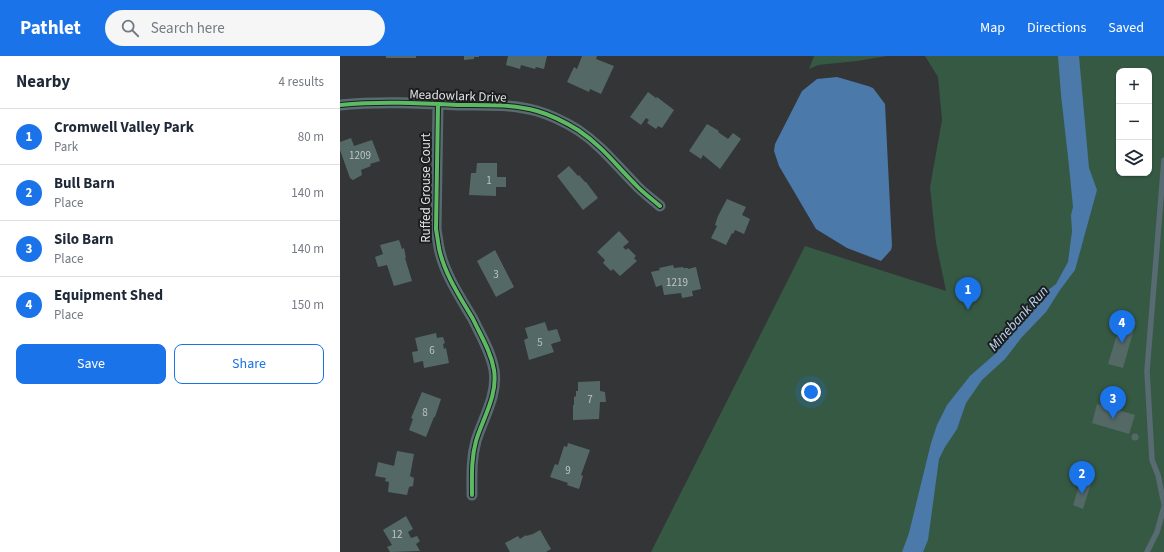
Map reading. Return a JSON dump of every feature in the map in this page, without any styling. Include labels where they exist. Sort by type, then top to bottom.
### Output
[{"type":"street","name":"Meadowlark Drive","points":[[340,105],[362,103],[510,106],[537,111],[558,119],[578,131],[595,144],[612,158],[636,185],[660,206]]},
{"type":"street","name":"Ruffed Grouse Court","points":[[438,104],[436,229],[439,249],[446,269],[484,340],[491,357],[494,371],[494,386],[490,402],[476,439],[473,453],[472,495]]},
{"type":"lane","points":[[1164,160],[1147,371],[1152,460],[1158,475],[1164,504]]},
{"type":"lane","points":[[1147,552],[1157,532],[1164,507]]},
{"type":"green space","points":[[814,56],[887,56],[818,65],[809,69]]},
{"type":"green space","points":[[925,56],[1164,56],[1164,552],[651,552],[805,246],[946,291],[936,243],[930,187],[942,120],[938,77]]},
{"type":"water","name":"Minebank Run","points":[[1058,56],[1079,56],[1089,168],[1097,190],[1075,270],[1046,312],[1022,337],[1005,359],[982,380],[966,403],[957,429],[939,459],[928,540],[923,552],[902,552],[909,533],[931,443],[937,425],[947,405],[970,376],[995,354],[1035,307],[1043,294],[1056,284],[1068,262],[1072,231],[1071,215],[1073,207]]},
{"type":"water","points":[[837,77],[873,88],[885,104],[892,246],[891,250],[881,261],[847,248],[816,229],[779,166],[774,151],[775,144],[802,91],[817,79]]},
{"type":"building","points":[[386,56],[416,56],[416,58],[386,58]]},
{"type":"building","points":[[464,56],[479,56],[479,57],[464,60]]},
{"type":"building","points":[[508,56],[547,56],[544,69],[536,67],[535,69],[521,65],[520,69],[506,65]]},
{"type":"building","points":[[582,56],[597,56],[596,59],[614,66],[601,94],[590,89],[589,92],[567,82],[574,67],[577,69]]},
{"type":"building","points":[[648,92],[674,110],[662,128],[658,126],[656,129],[647,123],[649,120],[646,118],[641,125],[630,117]]},
{"type":"building","points":[[707,124],[719,131],[718,132],[728,139],[733,133],[741,139],[720,169],[703,155],[701,159],[689,151]]},
{"type":"building","points":[[351,138],[354,146],[372,140],[380,161],[370,164],[371,166],[361,170],[362,175],[353,180],[350,178],[340,150],[340,142]]},
{"type":"building","points":[[477,163],[497,163],[497,177],[506,177],[506,187],[496,187],[496,196],[469,195],[471,173],[476,173]]},
{"type":"building","points":[[569,166],[586,182],[598,198],[583,210],[557,176]]},
{"type":"building","points":[[727,199],[746,207],[742,215],[750,219],[744,234],[735,230],[726,245],[711,238],[717,226],[715,225],[718,216]]},
{"type":"building","points":[[619,231],[629,242],[623,247],[626,250],[628,248],[636,256],[634,258],[637,261],[620,276],[613,269],[611,271],[603,263],[605,260],[597,252]]},
{"type":"building","points":[[399,240],[402,249],[404,248],[405,258],[412,281],[394,286],[387,265],[378,267],[375,257],[383,254],[380,245]]},
{"type":"building","points":[[495,250],[514,287],[496,297],[477,261]]},
{"type":"building","points":[[673,265],[674,268],[683,267],[688,269],[696,267],[701,289],[692,291],[693,296],[682,298],[681,293],[664,295],[662,285],[656,287],[651,272],[660,270],[659,268]]},
{"type":"building","points":[[1122,318],[1136,322],[1123,368],[1108,364]]},
{"type":"building","points":[[545,322],[548,331],[557,329],[561,341],[551,344],[554,352],[529,360],[524,340],[528,338],[525,328]]},
{"type":"building","points":[[436,333],[437,338],[443,337],[445,343],[443,344],[444,349],[446,348],[449,363],[424,368],[423,361],[414,363],[412,352],[418,351],[415,338]]},
{"type":"building","points":[[600,381],[600,391],[605,392],[606,402],[600,402],[599,419],[573,420],[574,397],[576,396],[576,391],[578,391],[578,382]]},
{"type":"building","points":[[422,392],[441,399],[426,437],[409,430],[413,419],[411,418]]},
{"type":"building","points":[[1097,404],[1135,415],[1129,434],[1092,423]]},
{"type":"building","points":[[1135,433],[1138,434],[1138,440],[1135,441],[1132,440],[1131,437],[1132,434]]},
{"type":"building","points":[[568,443],[590,450],[581,475],[583,476],[579,489],[567,485],[568,483],[550,477],[555,464],[558,465],[564,446],[567,447]]},
{"type":"building","points":[[397,451],[414,454],[410,476],[414,478],[413,486],[409,487],[407,495],[388,492],[389,482],[385,481],[386,478],[375,476],[378,462],[394,466]]},
{"type":"building","points":[[1081,480],[1091,483],[1083,509],[1073,505]]},
{"type":"building","points":[[406,516],[413,529],[408,532],[411,538],[417,536],[420,541],[416,544],[420,551],[390,552],[387,547],[392,545],[383,530]]},
{"type":"building","points":[[540,530],[551,549],[546,552],[510,552],[505,543],[518,536],[520,539]]},
{"type":"cycle path","points":[[340,105],[369,103],[498,105],[517,107],[542,113],[563,122],[587,136],[641,190],[660,206]]},
{"type":"cycle path","points":[[438,104],[436,229],[439,248],[449,276],[473,319],[491,357],[495,379],[492,397],[474,448],[472,495]]},
{"type":"place","name":"Cromwell Valley Park","points":[[968,310]]},
{"type":"place","name":"Equipment Shed","points":[[1122,343]]},
{"type":"place","name":"Silo Barn","points":[[1113,419]]},
{"type":"place","name":"Bull Barn","points":[[1082,494]]}]
